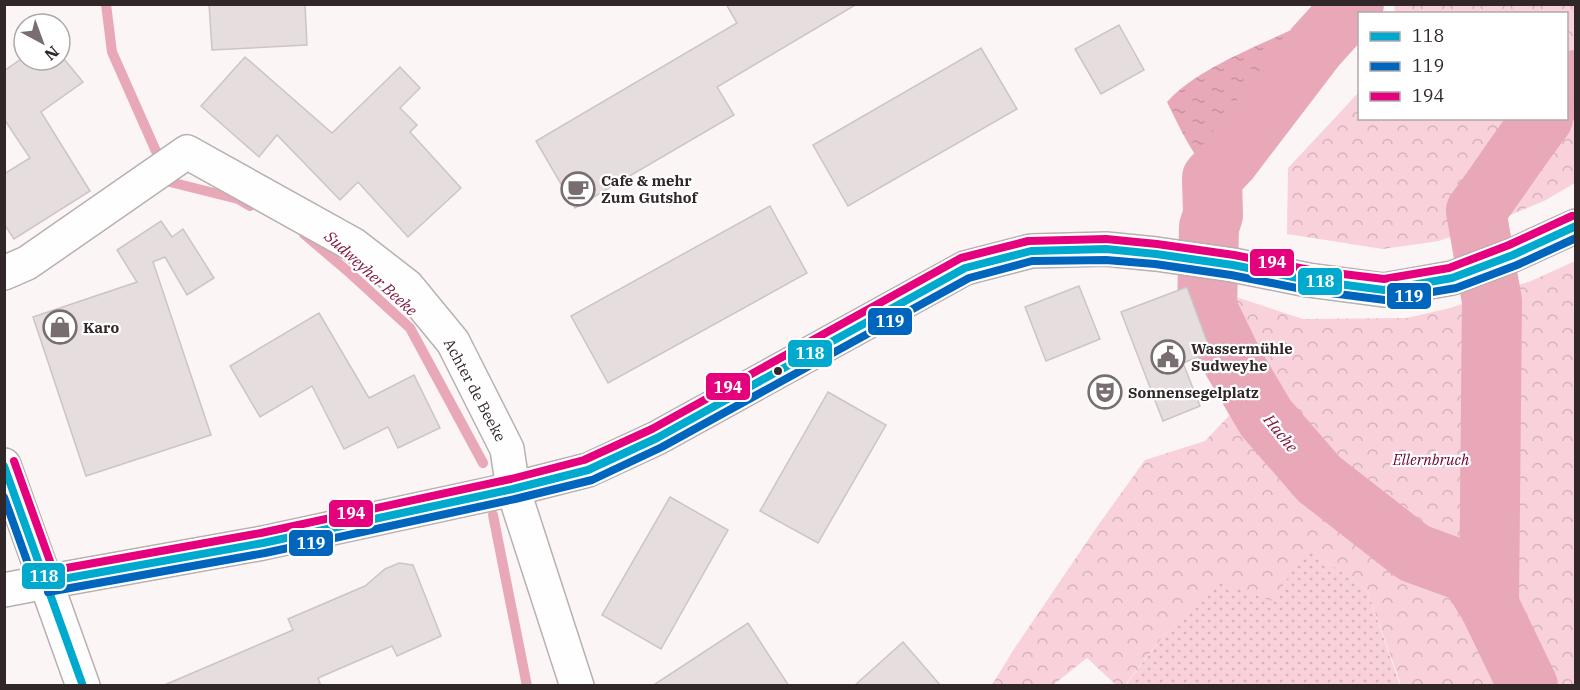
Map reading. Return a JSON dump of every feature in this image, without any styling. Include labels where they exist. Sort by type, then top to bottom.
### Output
[{"type":"main road","name":"Achter de Beeke","points":[[4,273],[27,263],[187,152],[354,245],[407,286],[453,342],[507,449],[513,489],[577,686]]},
{"type":"main road","points":[[4,590],[263,543],[513,489],[588,470],[657,438],[965,268],[1031,251],[1106,249],[1194,258],[1308,280],[1383,290],[1452,278],[1513,255],[1575,226]]},
{"type":"main road","points":[[4,465],[83,686]]},
{"type":"green space","points":[[1394,5],[1575,5],[1575,183],[1544,201],[1439,241],[1383,249],[1287,234],[1288,168],[1358,93],[1358,120],[1568,120],[1568,12],[1395,12]]},
{"type":"green space","name":"Ellernbruch","points":[[1575,261],[1575,685],[1401,685],[1367,590],[1309,549],[1271,601],[1220,581],[1164,635],[1125,685],[1116,685],[1087,658],[1053,685],[992,685],[1099,524],[1145,460],[1205,441],[1241,403],[1260,377],[1226,315],[1224,293],[1303,319],[1407,318],[1450,308],[1531,281]]},
{"type":"green space","points":[[1309,549],[1367,590],[1400,685],[1125,686],[1164,635],[1220,580]]},
{"type":"water","points":[[1304,24],[1323,59],[1289,118],[1254,168],[1225,187],[1206,170],[1198,159],[1167,102],[1195,78]]},
{"type":"building","points":[[209,4],[305,4],[307,45],[212,50]]},
{"type":"building","points":[[726,4],[857,4],[717,87],[734,115],[575,208],[536,141],[737,23]]},
{"type":"building","points":[[1119,25],[1144,70],[1101,94],[1075,49]]},
{"type":"building","points":[[981,48],[1017,109],[848,206],[813,145]]},
{"type":"building","points":[[245,57],[332,133],[400,67],[420,88],[400,108],[417,125],[410,132],[461,188],[408,237],[358,182],[340,200],[277,135],[259,157],[201,106]]},
{"type":"building","points":[[12,65],[12,72],[72,72],[72,69],[83,82],[41,112],[90,191],[14,239],[4,224],[4,174],[30,158],[4,119],[4,71]]},
{"type":"building","points":[[770,206],[807,273],[608,383],[571,316]]},
{"type":"building","points":[[161,221],[172,237],[183,229],[214,278],[187,295],[165,257],[153,262],[211,435],[86,476],[33,317],[137,282],[117,250]]},
{"type":"building","points":[[1079,286],[1100,339],[1046,361],[1025,307]]},
{"type":"building","name":"Wassermühle Sudweyhe","points":[[1187,287],[1211,352],[1183,363],[1200,406],[1163,421],[1121,312]]},
{"type":"building","points":[[319,313],[369,398],[414,375],[440,428],[398,448],[388,427],[344,449],[312,386],[260,417],[230,366]]},
{"type":"building","points":[[828,392],[886,425],[818,543],[760,511]]},
{"type":"building","points":[[670,497],[728,530],[661,649],[602,615]]},
{"type":"building","points":[[399,563],[413,565],[441,636],[397,656],[392,646],[318,678],[321,686],[162,686],[293,630],[288,619],[365,586],[385,569]]},
{"type":"building","points":[[748,623],[789,686],[652,686]]},
{"type":"building","points":[[903,642],[941,686],[854,686]]},
{"type":"waterway","name":"Sudweyher Beeke","points":[[106,4],[112,52],[159,158]]},
{"type":"waterway","name":"Hache","points":[[1354,4],[1316,46],[1229,160],[1212,178],[1213,215],[1209,227],[1207,308],[1233,362],[1266,418],[1319,479],[1414,553],[1469,573],[1489,605]]},
{"type":"waterway","name":"Hache","points":[[1568,89],[1576,80]]},
{"type":"waterway","name":"Hache","points":[[1528,686],[1489,605],[1492,301],[1476,211],[1542,120]]},
{"type":"waterway","name":"Sudweyher Beeke","points":[[170,182],[238,199],[250,206]]},
{"type":"waterway","name":"Sudweyher Beeke","points":[[304,234],[410,328],[483,463]]},
{"type":"waterway","name":"Sudweyher Beeke","points":[[493,515],[527,686]]},
{"type":"transit line","name":"194","points":[[44,572],[261,533],[511,479],[584,460],[652,429],[961,258],[1028,241],[1106,239],[1157,244],[1234,255],[1310,270],[1384,279],[1449,268],[1509,245],[1572,216]]},
{"type":"transit line","name":"118","points":[[46,582],[263,543],[513,489],[588,470],[657,438],[965,268],[1031,251],[1106,249],[1156,254],[1233,265],[1308,280],[1384,290],[1452,278],[1513,255],[1576,226]]},
{"type":"transit line","name":"119","points":[[48,592],[265,553],[592,480],[662,447],[969,278],[1032,261],[1106,260],[1155,264],[1231,275],[1307,290],[1385,300],[1456,288],[1517,265],[1576,238]]},
{"type":"transit line","name":"194","points":[[14,461],[56,578]]},
{"type":"transit line","name":"118","points":[[4,466],[83,686]]},
{"type":"transit line","name":"119","points":[[4,497],[36,586]]},
{"type":"place","name":"Cafe & mehr Zum Gutshof","points":[[578,189]]},
{"type":"place","name":"Karo","points":[[60,327]]},
{"type":"place","name":"Wassermühle Sudweyhe","points":[[1168,357]]},
{"type":"place","name":"Sonnensegelplatz","points":[[1105,392]]}]
